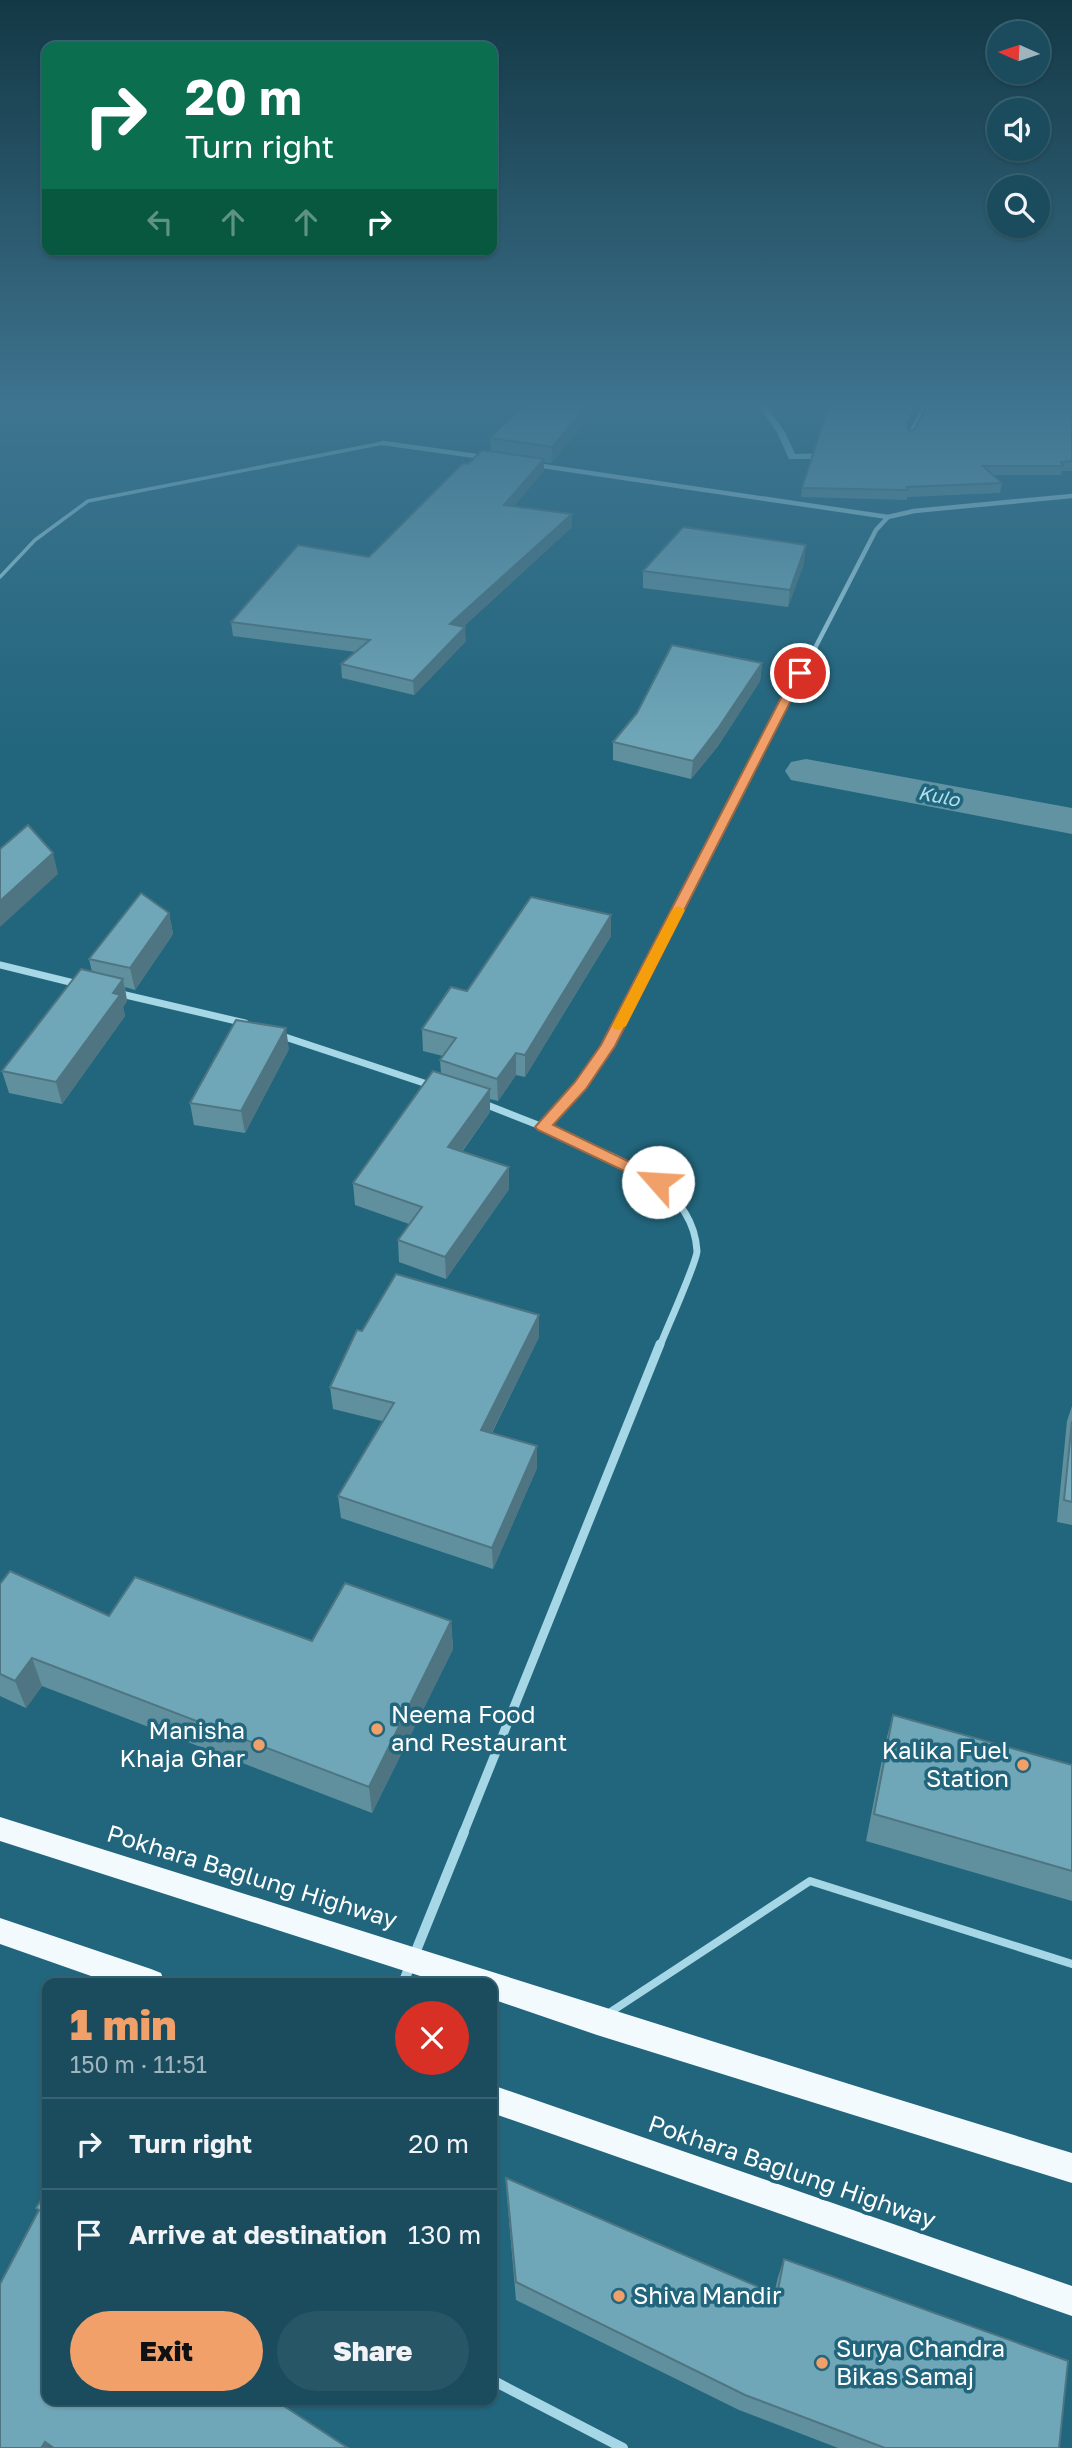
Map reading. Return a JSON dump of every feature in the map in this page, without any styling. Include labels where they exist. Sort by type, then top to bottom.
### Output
[{"type":"highway","name":"Pokhara Baglung Highway","points":[[0,1829],[471,1978]]},
{"type":"highway","points":[[0,1931],[136,1978]]},
{"type":"highway","points":[[497,1987],[597,2021],[1072,2168]]},
{"type":"highway","name":"Pokhara Baglung Highway","points":[[497,2101],[1072,2301]]},
{"type":"street","points":[[543,1127],[581,1085],[608,1046],[864,549],[887,518]]},
{"type":"street","points":[[0,965],[85,986]]},
{"type":"street","points":[[112,992],[247,1024]]},
{"type":"street","points":[[273,1032],[441,1089]]},
{"type":"street","points":[[405,1978],[697,1253],[686,1216],[675,1197],[658,1182],[543,1127],[480,1102]]},
{"type":"street","points":[[497,2382],[623,2448]]},
{"type":"lane","points":[[0,577],[35,540],[64,518]]},
{"type":"lane","points":[[597,2021],[810,1881],[1072,1964]]},
{"type":"building","points":[[408,518],[567,518],[450,624],[465,627],[413,681],[341,664],[370,640],[231,622],[298,545],[369,557]]},
{"type":"building","points":[[683,527],[806,545],[790,590],[643,571]]},
{"type":"building","points":[[672,645],[762,663],[693,761],[613,742],[637,713]]},
{"type":"building","points":[[28,825],[53,853],[0,901],[0,849]]},
{"type":"building","points":[[141,893],[169,913],[130,968],[89,959]]},
{"type":"building","points":[[531,897],[611,915],[525,1055],[516,1053],[497,1079],[440,1060],[456,1038],[422,1029],[451,987],[467,991]]},
{"type":"building","points":[[81,969],[123,979],[113,993],[120,995],[56,1082],[2,1071]]},
{"type":"building","points":[[236,1020],[286,1028],[241,1111],[190,1103]]},
{"type":"building","points":[[433,1071],[490,1089],[448,1147],[509,1167],[445,1257],[398,1240],[422,1207],[353,1183]]},
{"type":"building","points":[[396,1274],[539,1315],[481,1430],[537,1446],[492,1548],[338,1496],[394,1403],[330,1387],[357,1330],[362,1331]]},
{"type":"building","points":[[1072,1421],[1072,1502],[1064,1500]]},
{"type":"building","points":[[10,1571],[109,1616],[135,1577],[312,1641],[345,1583],[451,1621],[369,1787],[32,1658],[15,1681],[0,1674],[0,1584]]},
{"type":"building","points":[[893,1715],[1072,1765],[1072,1871],[874,1814]]},
{"type":"building","points":[[506,2178],[777,2295],[784,2259],[1068,2361],[1059,2448],[885,2448],[745,2395],[516,2282]]},
{"type":"building","points":[[42,2199],[42,2405],[282,2405],[348,2448],[54,2448],[45,2442],[41,2448],[0,2448],[0,2284],[39,2210],[36,2208]]},
{"type":"waterway","name":"Kulo","points":[[806,771],[1072,821]]},
{"type":"slow traffic","points":[[619,1026],[678,910]]},
{"type":"place","name":"Neema Food and Restaurant","points":[[377,1729]]},
{"type":"place","name":"Manisha Khaja Ghar","points":[[259,1745]]},
{"type":"place","name":"Kalika Fuel Station","points":[[1023,1765]]},
{"type":"place","name":"Shiva Mandir","points":[[619,2296]]},
{"type":"place","name":"Surya Chandra Bikas Samaj","points":[[822,2363]]},
{"type":"route","points":[[658,1182],[543,1127],[581,1085],[608,1046],[800,673]]}]
